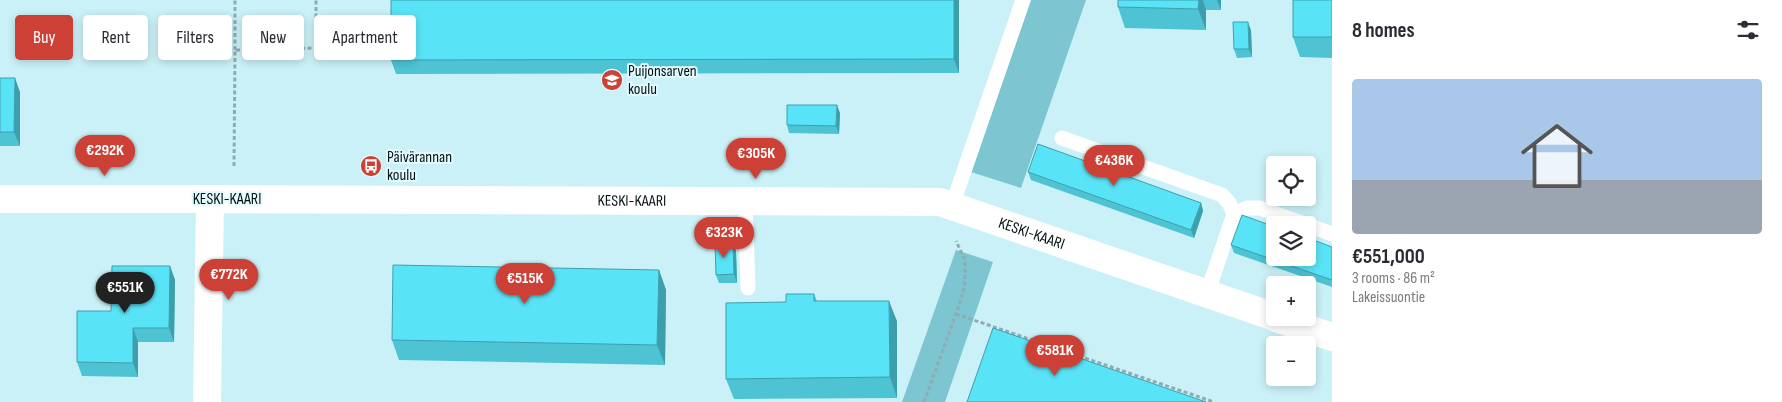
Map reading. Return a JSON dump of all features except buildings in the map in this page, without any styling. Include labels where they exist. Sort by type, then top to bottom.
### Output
[{"type":"street","name":"KESKI-KAARI","points":[[0,199],[940,202],[1266,314]]},
{"type":"street","points":[[207,402],[210,199]]},
{"type":"street","name":"KESKI-KAARI","points":[[1301,326],[1332,337]]},
{"type":"lane","points":[[952,206],[1023,0]]},
{"type":"lane","points":[[1062,138],[1222,195],[1229,203],[1234,214],[1207,294]]},
{"type":"lane","points":[[745,201],[748,288]]},
{"type":"lane","points":[[1234,214],[1247,208],[1260,208],[1282,216]]},
{"type":"lane","points":[[1316,228],[1332,234]]},
{"type":"path","points":[[234,166],[235,0]]},
{"type":"path","points":[[234,50],[316,48],[316,0]]},
{"type":"path","points":[[924,402],[956,314],[965,281]]},
{"type":"path","points":[[956,314],[1214,402]]},
{"type":"shaded area","points":[[1031,0],[1086,0],[1021,188],[971,172]]},
{"type":"shaded area","points":[[956,250],[993,262],[945,402],[902,402]]},
{"type":"place","name":"Puijonsarven koulu","points":[[612,80]]},
{"type":"place","name":"Päivärannan koulu","points":[[371,166]]}]
